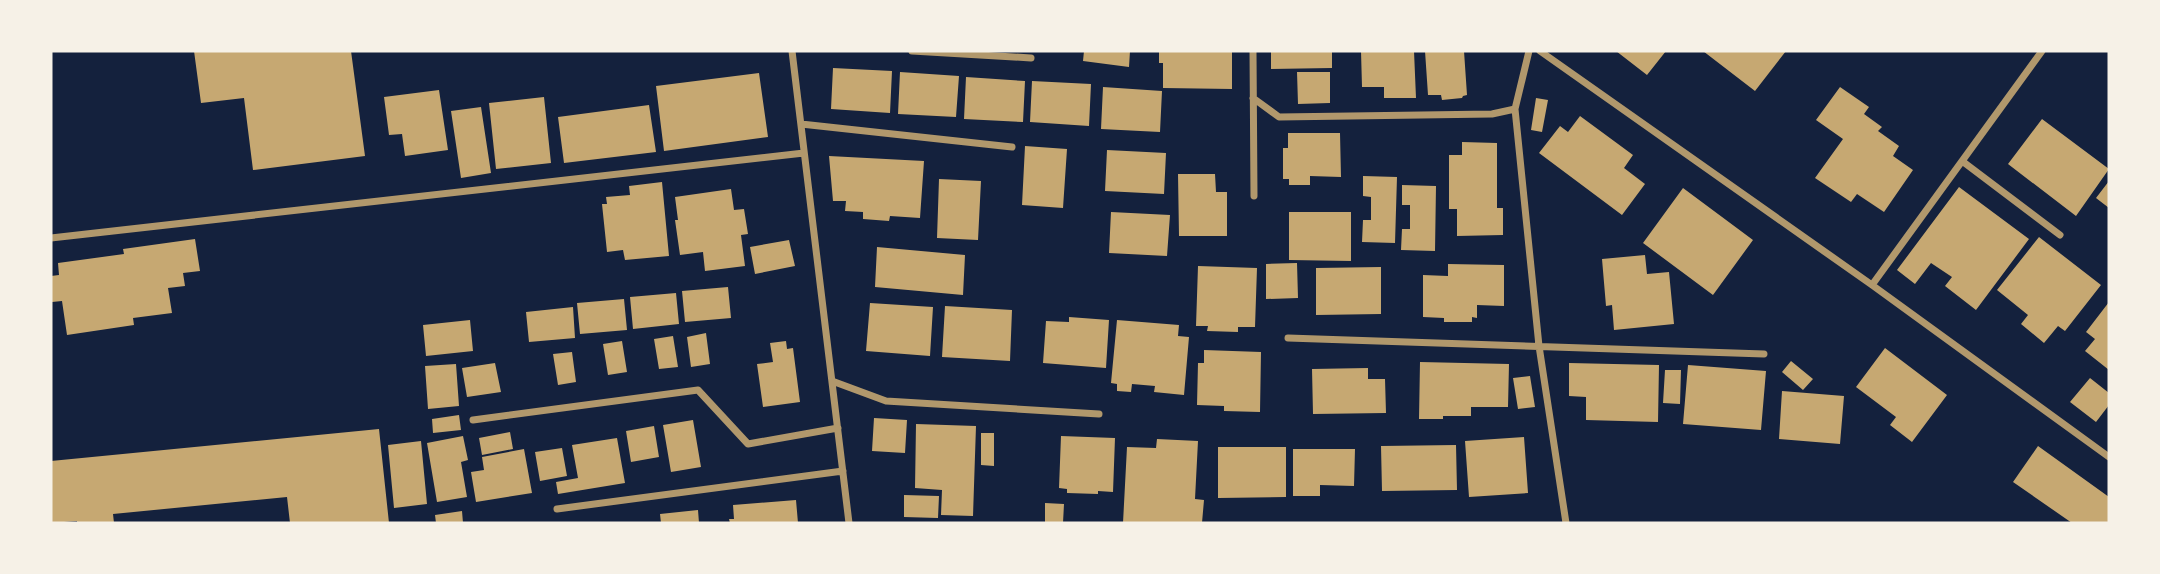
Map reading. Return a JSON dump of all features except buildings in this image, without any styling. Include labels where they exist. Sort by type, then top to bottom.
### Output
[{"type":"street","points":[[792,51],[849,523]]},
{"type":"street","points":[[912,51],[1031,58]]},
{"type":"street","points":[[1253,51],[1254,196]]},
{"type":"street","points":[[1529,51],[1515,109],[1539,346],[1566,523]]},
{"type":"street","points":[[1540,51],[1872,285],[2109,457]]},
{"type":"street","points":[[1872,285],[2042,51]]},
{"type":"street","points":[[1253,98],[1279,117],[1492,114],[1515,109]]},
{"type":"street","points":[[801,124],[1012,147]]},
{"type":"street","points":[[51,238],[804,153]]},
{"type":"street","points":[[1962,161],[2060,235]]},
{"type":"street","points":[[1288,338],[1764,354]]},
{"type":"street","points":[[832,381],[886,401],[1099,414]]},
{"type":"street","points":[[473,420],[698,390],[748,444],[838,428]]},
{"type":"street","points":[[557,509],[843,471]]}]
